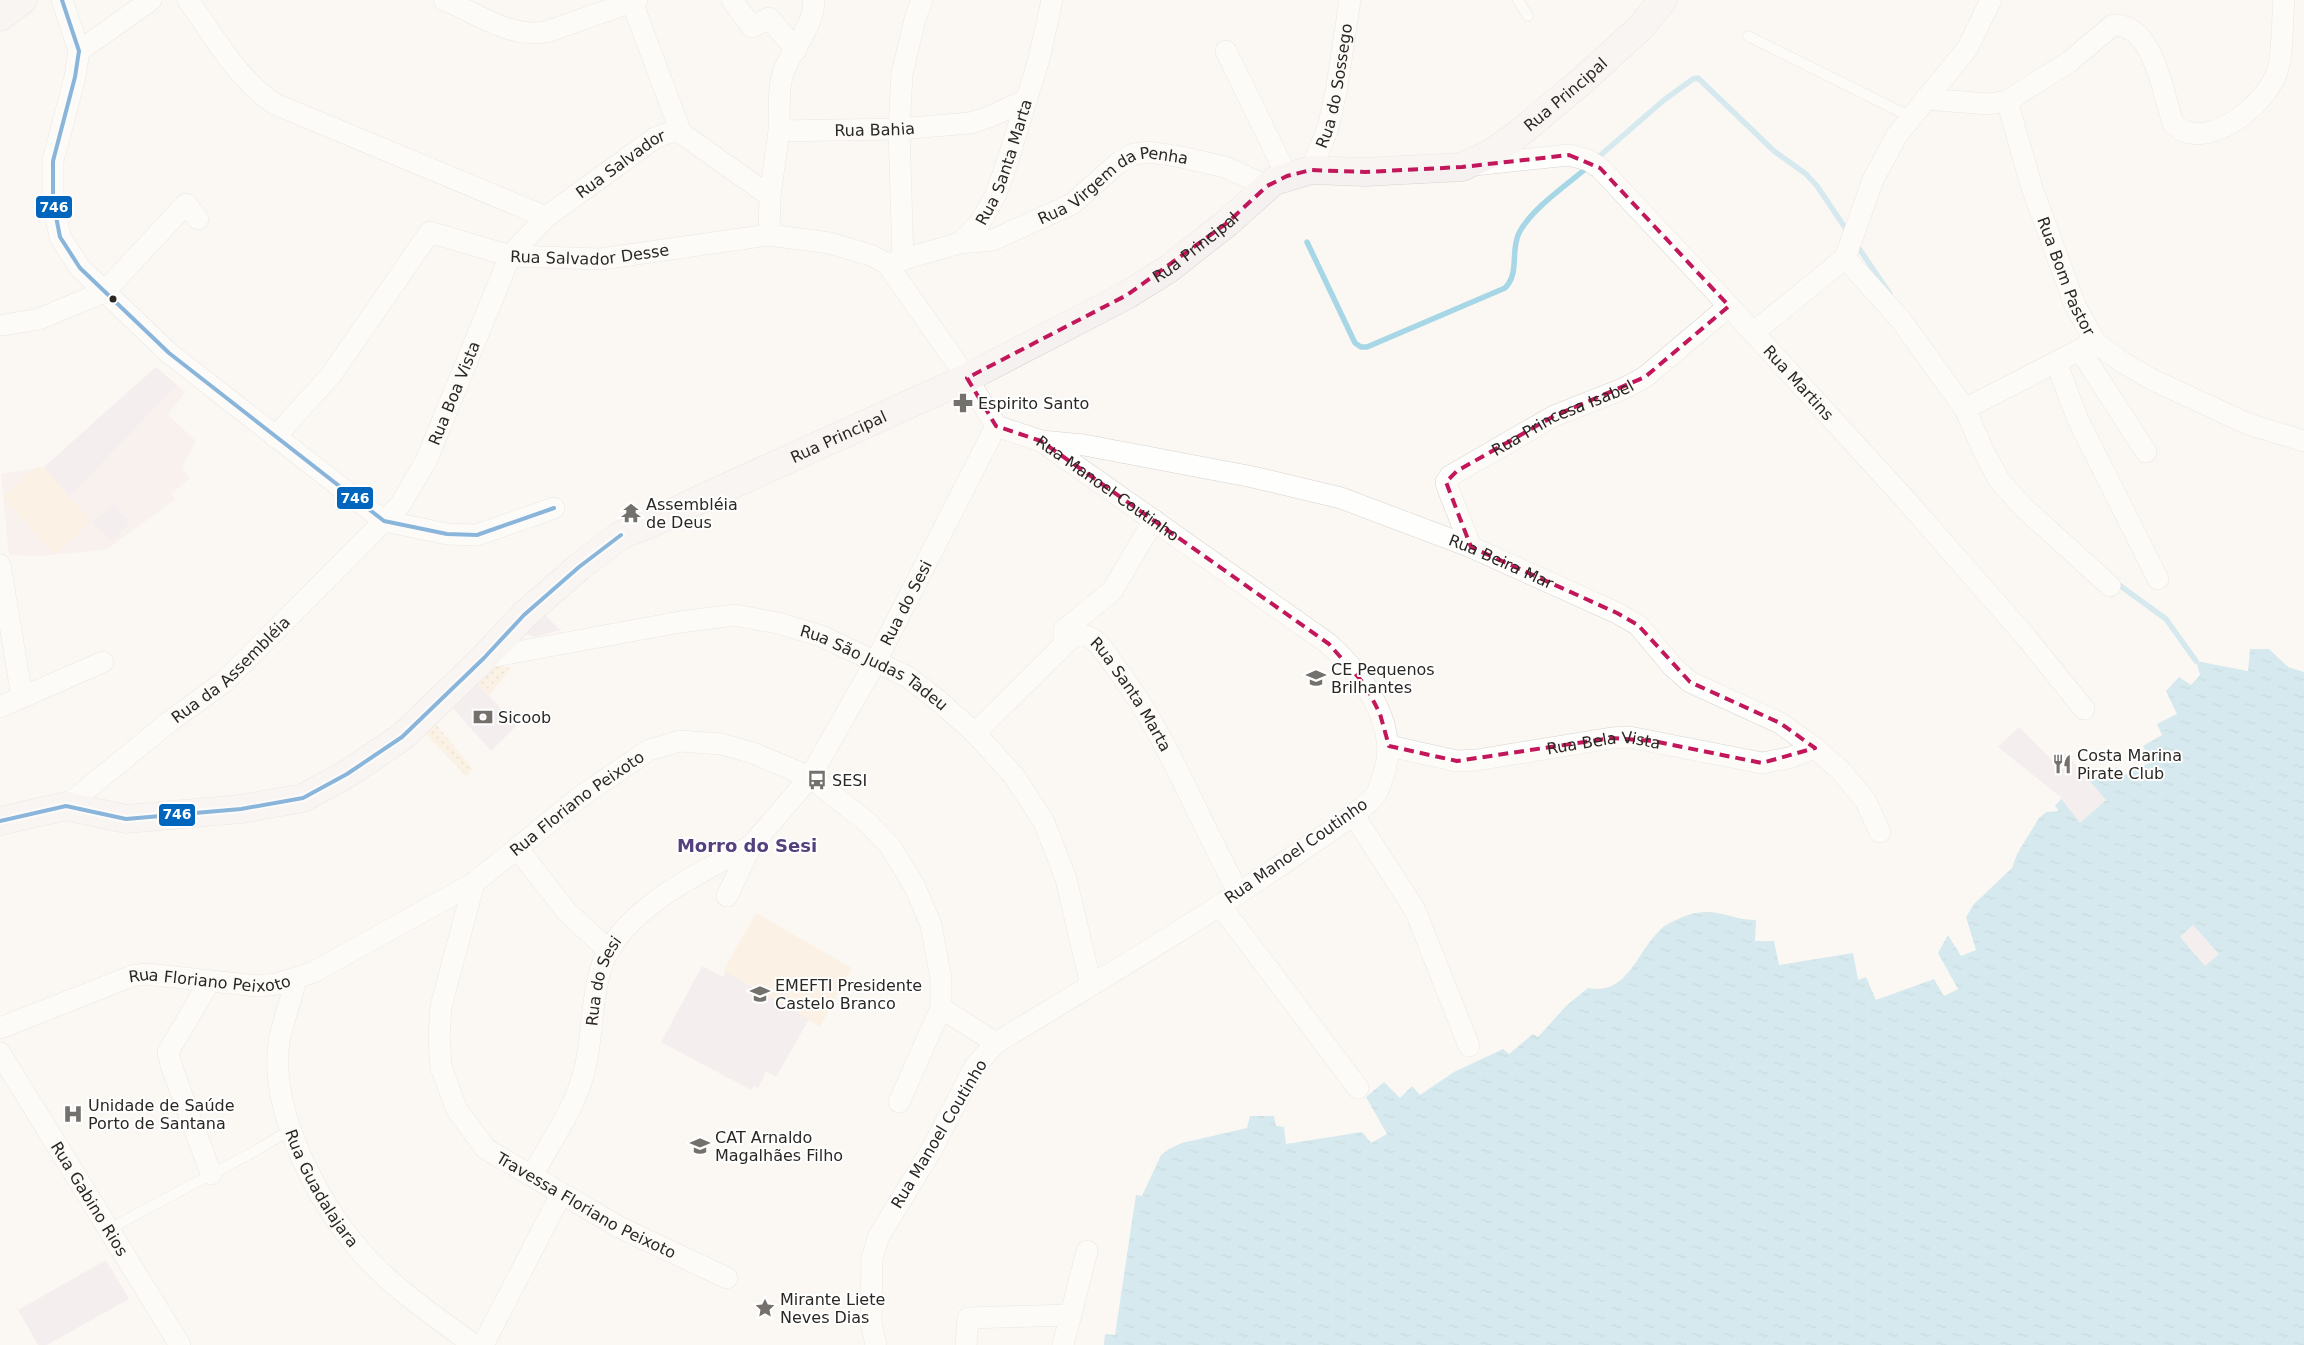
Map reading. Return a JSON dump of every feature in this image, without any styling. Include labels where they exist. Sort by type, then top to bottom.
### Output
[{"type":"street","points":[[0,17],[24,0]]},
{"type":"street","points":[[62,0],[79,51],[75,77],[53,161],[53,201],[60,237],[80,268],[168,354],[384,521],[447,534],[477,535],[554,508]]},
{"type":"street","points":[[79,51],[151,0]]},
{"type":"street","name":"Rua Salvador Desse","points":[[188,0],[244,78],[258,93],[275,104],[546,217],[510,256]]},
{"type":"street","points":[[732,0],[752,28],[769,18],[796,50]]},
{"type":"street","points":[[768,235],[770,196],[779,131],[782,80],[785,69],[811,17],[813,0]]},
{"type":"street","points":[[895,262],[902,74],[915,19],[922,0]]},
{"type":"street","name":"Rua Santa Marta","points":[[895,262],[960,243],[980,224],[996,194],[1007,164],[1039,59],[1052,0]]},
{"type":"street","name":"Rua do Sossego","points":[[1288,177],[1328,128],[1336,92],[1350,0]]},
{"type":"street","name":"Rua Principal","points":[[0,821],[66,806],[126,819],[242,809],[303,798],[347,774],[402,737],[484,658],[524,615],[579,566],[621,536],[652,524],[692,503],[967,378],[1128,295],[1151,280],[1288,177],[1462,167],[1490,154],[1516,136],[1583,80],[1640,28],[1663,0]]},
{"type":"street","points":[[1753,333],[1845,258],[1873,180],[1897,135],[1967,49],[1991,0]]},
{"type":"street","points":[[1925,99],[1989,104],[2007,102],[2069,62],[2113,25],[2121,25],[2133,31],[2157,66],[2173,123],[2179,130],[2196,135],[2214,130],[2239,118],[2258,102],[2271,86],[2278,71],[2284,0]]},
{"type":"street","points":[[456,2],[498,26],[518,33],[532,34],[546,32],[635,1],[681,133]]},
{"type":"street","points":[[1226,52],[1288,177]]},
{"type":"street","name":"Rua Bahia","points":[[779,131],[899,129],[970,123],[989,117],[1026,100]]},
{"type":"street","name":"Rua Bom Pastor","points":[[2007,102],[2032,188],[2088,346],[2122,362],[2153,380],[2248,424],[2304,441]]},
{"type":"street","name":"Rua Salvador","points":[[546,217],[656,138],[674,131],[681,133],[770,196]]},
{"type":"street","name":"Rua Virgem da Penha","points":[[960,243],[993,240],[1072,204],[1118,163],[1134,154],[1149,152],[1288,177]]},
{"type":"street","name":"Rua Martins","points":[[1462,167],[1569,155],[1588,160],[1611,179],[1729,306],[2026,637],[2084,709]]},
{"type":"street","points":[[4,325],[39,319],[104,292],[186,204],[198,219]]},
{"type":"street","points":[[275,437],[331,376],[430,232],[510,256]]},
{"type":"street","name":"Rua Salvador Desse","points":[[510,256],[601,259],[768,235],[830,243],[895,262],[967,378]]},
{"type":"street","name":"Rua Boa Vista","points":[[384,521],[400,505],[426,461],[510,256]]},
{"type":"street","points":[[1845,258],[1900,319],[1965,409],[1982,450],[2000,480],[2023,507],[2110,586]]},
{"type":"street","name":"Rua Princesa Isabel","points":[[1471,547],[1448,489],[1446,482],[1450,476],[1554,416],[1645,378],[1729,306]]},
{"type":"street","points":[[1965,409],[2088,346],[2146,452]]},
{"type":"street","points":[[2056,362],[2078,420],[2158,579]]},
{"type":"street","points":[[967,378],[996,426]]},
{"type":"street","name":"Rua Manoel Coutinho","points":[[876,1345],[871,1323],[872,1258],[879,1236],[932,1149],[975,1066],[996,1043],[1239,893],[1353,814],[1376,794],[1387,767],[1389,746],[1380,714],[1366,686],[1347,660],[1322,638],[1041,441],[996,426]]},
{"type":"street","name":"Rua do Sesi","points":[[727,896],[751,846],[810,777],[876,661],[996,426]]},
{"type":"street","name":"Rua Beira Mar","points":[[1041,441],[1084,445],[1253,477],[1341,498],[1471,547],[1624,617],[1638,626],[1673,667],[1690,682],[1780,723],[1815,748],[1840,770],[1865,800],[1880,832]]},
{"type":"street","points":[[1064,645],[1064,630],[1112,591],[1154,520]]},
{"type":"street","name":"Rua da Assembléia","points":[[66,806],[170,722],[224,682],[384,521]]},
{"type":"street","points":[[0,566],[22,697]]},
{"type":"street","name":"Rua São Judas Tadeu","points":[[484,658],[680,622],[734,615],[778,623],[822,636],[908,677],[940,702],[974,733],[1014,776],[1044,822],[1066,879],[1091,985]]},
{"type":"street","name":"Rua Santa Marta","points":[[974,733],[1073,636],[1082,635],[1091,638],[1101,648],[1141,702],[1171,756],[1239,893]]},
{"type":"street","points":[[0,707],[103,662]]},
{"type":"street","name":"Rua Bela Vista","points":[[1389,746],[1457,761],[1478,760],[1611,738],[1629,738],[1743,761],[1762,763],[1789,758],[1815,748]]},
{"type":"street","name":"Rua Floriano Peixoto","points":[[0,1028],[132,976],[146,974],[257,986],[277,984],[314,972],[474,883],[580,797],[649,750],[680,741],[721,744],[753,753],[810,777],[868,823],[890,846],[915,887],[931,925],[942,979],[941,1008],[899,1102]]},
{"type":"street","points":[[1353,814],[1415,910],[1469,1046]]},
{"type":"street","name":"Rua do Sesi","points":[[532,1176],[577,1094],[581,1082],[601,969],[618,937],[651,904],[685,881],[751,846]]},
{"type":"street","points":[[517,848],[567,912],[609,951]]},
{"type":"street","name":"Travessa Floriano Peixoto","points":[[474,883],[441,1006],[439,1036],[441,1067],[456,1110],[486,1148],[619,1227],[727,1278]]},
{"type":"street","points":[[1220,904],[1358,1088]]},
{"type":"street","name":"Rua Guadalajara","points":[[296,979],[279,1042],[279,1086],[290,1130],[321,1197],[363,1254],[408,1295],[474,1345]]},
{"type":"street","points":[[210,981],[168,1052],[171,1066],[211,1174]]},
{"type":"street","points":[[941,1008],[996,1043]]},
{"type":"street","name":"Rua Gabino Rios","points":[[0,1054],[180,1345]]},
{"type":"street","points":[[483,1345],[561,1194]]},
{"type":"street","points":[[1063,1345],[1087,1251]]},
{"type":"street","points":[[966,1345],[968,1318],[1071,1314]]},
{"type":"lane","points":[[1518,0],[1528,16]]},
{"type":"lane","points":[[1748,36],[1911,117]]},
{"type":"lane","points":[[109,1229],[257,1150],[290,1130]]},
{"type":"highlighted area","points":[[1569,155],[1600,168],[1729,306],[1645,377],[1554,416],[1457,471],[1446,482],[1448,489],[1471,547],[1617,613],[1638,625],[1690,682],[1780,723],[1815,748],[1762,763],[1653,741],[1611,738],[1457,761],[1389,746],[1380,714],[1366,686],[1329,644],[1041,441],[996,426],[967,378],[1127,295],[1227,223],[1267,186],[1287,176],[1311,170],[1365,172],[1462,167]]},
{"type":"shaded area","points":[[156,367],[185,392],[168,415],[196,441],[182,467],[190,478],[171,494],[176,499],[106,550],[39,556],[9,555],[1,474],[44,467]]},
{"type":"shaded area","points":[[44,467],[90,522],[55,555],[3,497],[35,468]]},
{"type":"shaded area","points":[[496,666],[511,668],[489,696],[476,683]]},
{"type":"shaded area","points":[[434,722],[473,769],[466,776],[424,732]]},
{"type":"shaded area","points":[[756,913],[852,968],[820,1027],[723,971]]},
{"type":"water","points":[[2250,649],[2269,649],[2288,667],[2304,672],[2304,1345],[1104,1345],[1105,1334],[1115,1335],[1136,1195],[1142,1196],[1161,1155],[1169,1149],[1182,1143],[1247,1128],[1250,1116],[1274,1116],[1276,1126],[1284,1127],[1286,1144],[1362,1132],[1371,1143],[1387,1134],[1366,1097],[1384,1082],[1400,1098],[1412,1086],[1420,1095],[1454,1072],[1503,1049],[1509,1054],[1533,1034],[1538,1037],[1566,1006],[1588,988],[1602,989],[1622,979],[1652,938],[1661,929],[1688,915],[1707,912],[1756,920],[1755,941],[1774,941],[1779,965],[1853,953],[1858,980],[1866,977],[1876,1000],[1934,979],[1944,996],[1958,989],[1938,953],[1948,935],[1961,956],[1976,950],[1966,917],[1974,904],[2012,868],[2017,854],[2039,818],[2046,812],[2059,811],[2055,806],[2062,798],[2076,787],[2091,779],[2117,767],[2123,776],[2151,762],[2143,746],[2162,735],[2157,724],[2177,714],[2166,691],[2179,677],[2191,685],[2200,675],[2196,661],[2248,671]]},
{"type":"building","points":[[156,367],[177,385],[69,497],[44,467]]},
{"type":"building","points":[[113,504],[130,523],[112,541],[93,522]]},
{"type":"building","points":[[538,608],[560,630],[536,637],[515,632]]},
{"type":"building","points":[[476,683],[517,725],[491,751],[451,706]]},
{"type":"building","points":[[2019,727],[2055,763],[2066,753],[2106,800],[2080,823],[2059,796],[1998,747]]},
{"type":"building","points":[[2193,925],[2219,954],[2205,966],[2180,937]]},
{"type":"building","points":[[702,966],[723,977],[726,972],[809,1019],[776,1077],[766,1071],[758,1089],[754,1085],[751,1090],[661,1042]]},
{"type":"building","points":[[106,1260],[129,1299],[47,1345],[38,1345],[18,1310]]},
{"type":"waterway","points":[[1595,160],[1664,100],[1693,79],[1698,78],[1774,151],[1806,174],[1817,186],[1848,232]]},
{"type":"waterway","points":[[1307,242],[1355,343],[1361,347],[1367,347],[1505,288],[1510,282],[1514,269],[1516,240],[1525,224],[1541,206],[1589,166]]},
{"type":"waterway","points":[[1856,244],[1890,294]]},
{"type":"waterway","points":[[2115,582],[2166,619],[2196,661]]},
{"type":"transit line","name":"746","points":[[62,0],[79,51],[75,77],[53,161],[53,201],[60,237],[80,268],[169,353],[384,521],[447,534],[477,535],[554,508]]},
{"type":"transit line","name":"746","points":[[0,821],[66,806],[126,819],[241,809],[303,798],[347,774],[402,737],[484,658],[524,615],[579,567],[621,535]]},
{"type":"place","name":"Espirito Santo","points":[[963,403]]},
{"type":"place","name":"Assembléia de Deus","points":[[631,513]]},
{"type":"place","name":"CE Pequenos Brilhantes","points":[[1316,678]]},
{"type":"place","name":"Sicoob","points":[[483,717]]},
{"type":"place","name":"Costa Marina Pirate Club","points":[[2062,764]]},
{"type":"place","name":"SESI","points":[[817,780]]},
{"type":"place","name":"EMEFTI Presidente Castelo Branco","points":[[760,994]]},
{"type":"place","name":"Unidade de Saúde Porto de Santana","points":[[73,1114]]},
{"type":"place","name":"CAT Arnaldo Magalhães Filho","points":[[700,1146]]},
{"type":"place","name":"Mirante Liete Neves Dias","points":[[765,1308]]},
{"type":"district","name":"Morro do Sesi","points":[[747,845]]}]
